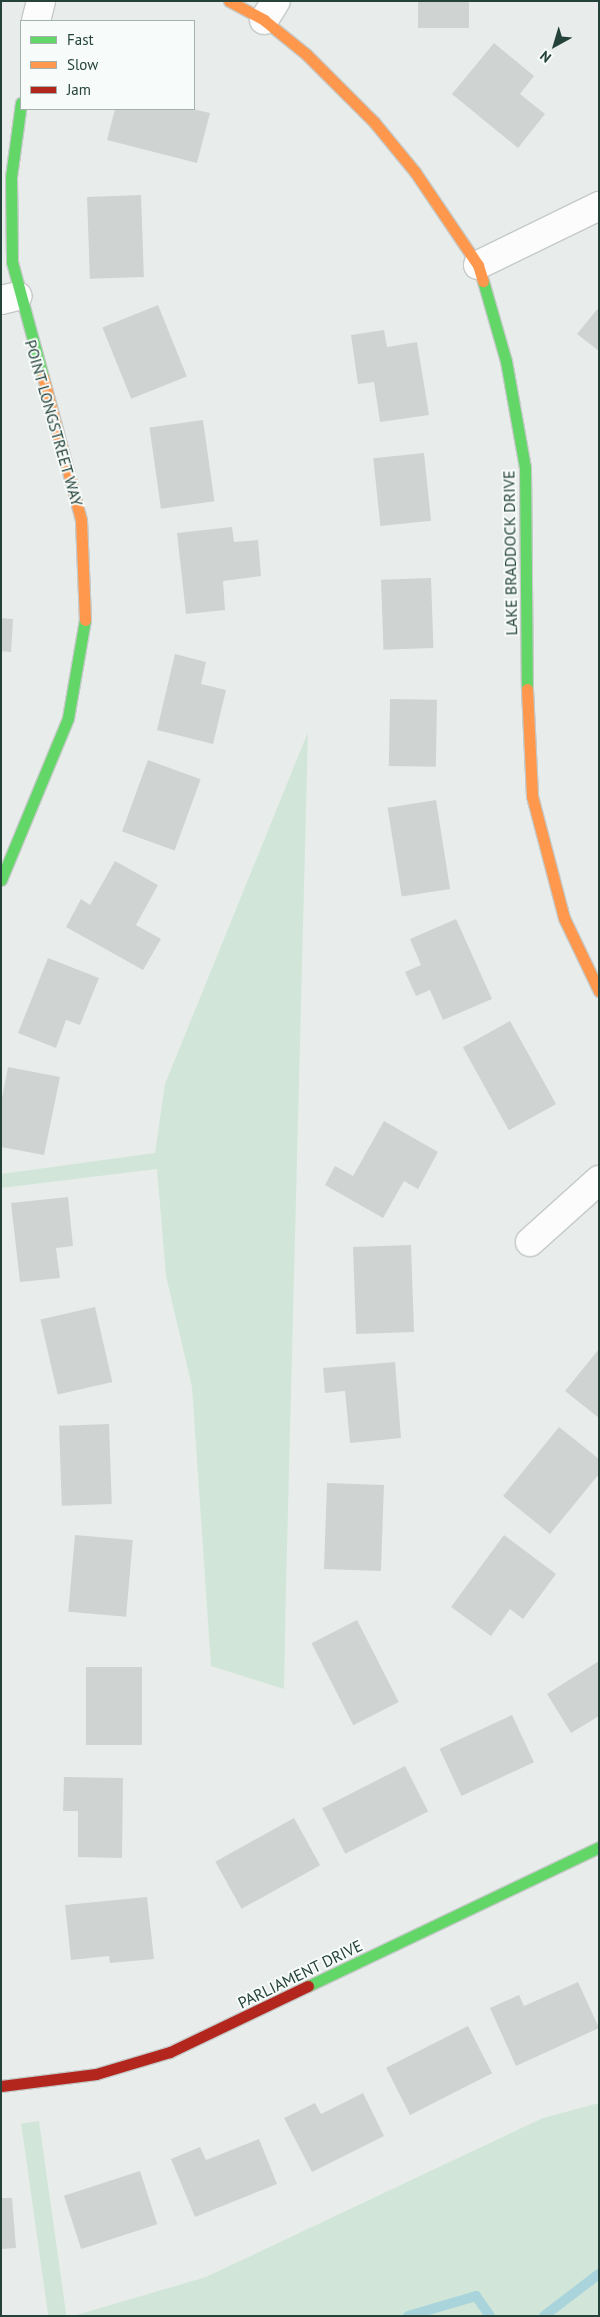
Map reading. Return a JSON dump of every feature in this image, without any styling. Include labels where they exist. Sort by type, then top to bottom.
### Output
[{"type":"street","points":[[36,20],[40,1]]},
{"type":"street","name":"LAKE BRADDOCK DRIVE","points":[[229,1],[270,11],[374,122],[415,172],[478,265],[506,361],[525,468],[529,540],[526,733],[532,796],[564,918],[599,991]]},
{"type":"street","name":"POINT LONGSTREET WAY","points":[[1,880],[68,718],[85,615],[80,520],[10,298],[9,210],[20,110]]},
{"type":"street","points":[[478,265],[599,206]]},
{"type":"street","points":[[530,1242],[599,1180]]},
{"type":"street","name":"PARLIAMENT DRIVE","points":[[1,2086],[96,2074],[170,2052],[599,1848]]},
{"type":"green space","points":[[308,732],[284,1689],[211,1666],[192,1387],[166,1276],[157,1169],[1,1188],[1,1174],[155,1153],[165,1084]]},
{"type":"green space","points":[[599,2103],[599,2316],[73,2316],[206,2277],[543,2118]]},
{"type":"green space","points":[[39,2121],[66,2316],[48,2316],[21,2124]]},
{"type":"building","points":[[418,1],[469,1],[469,28],[418,28]]},
{"type":"building","points":[[494,43],[534,76],[520,94],[545,114],[518,148],[452,94]]},
{"type":"building","points":[[195,109],[210,113],[197,163],[107,140],[115,110]]},
{"type":"building","points":[[141,195],[144,277],[90,279],[87,197]]},
{"type":"building","points":[[158,305],[187,376],[131,399],[102,327]]},
{"type":"building","points":[[599,307],[599,351],[577,334]]},
{"type":"building","points":[[384,330],[387,347],[417,342],[429,415],[380,422],[374,382],[358,384],[351,335]]},
{"type":"building","points":[[203,420],[214,501],[161,509],[150,428]]},
{"type":"building","points":[[424,453],[431,521],[380,526],[373,458]]},
{"type":"building","points":[[232,527],[234,542],[258,540],[261,576],[223,581],[225,610],[186,614],[177,533]]},
{"type":"building","points":[[431,578],[433,648],[383,650],[381,580]]},
{"type":"building","points":[[1,618],[13,619],[11,652],[1,651]]},
{"type":"building","points":[[175,654],[206,662],[201,684],[226,690],[213,744],[157,730]]},
{"type":"building","points":[[390,699],[437,700],[436,767],[389,766]]},
{"type":"building","points":[[148,760],[201,779],[175,851],[122,831]]},
{"type":"building","points":[[436,800],[450,889],[402,897],[388,808]]},
{"type":"building","points":[[115,861],[158,885],[136,925],[161,939],[143,970],[66,927],[81,899],[90,905]]},
{"type":"building","points":[[456,919],[492,999],[443,1020],[430,990],[416,996],[405,972],[421,965],[410,939]]},
{"type":"building","points":[[48,958],[99,978],[80,1025],[66,1020],[56,1048],[18,1033]]},
{"type":"building","points":[[510,1021],[556,1104],[509,1130],[463,1047]]},
{"type":"building","points":[[8,1067],[60,1077],[44,1155],[1,1147],[1,1103]]},
{"type":"building","points":[[384,1121],[438,1152],[418,1189],[404,1181],[383,1218],[325,1185],[335,1166],[353,1176]]},
{"type":"building","points":[[68,1197],[73,1246],[56,1248],[60,1278],[20,1282],[11,1203]]},
{"type":"building","points":[[411,1245],[414,1332],[356,1334],[353,1247]]},
{"type":"building","points":[[95,1307],[112,1382],[58,1395],[40,1320]]},
{"type":"building","points":[[599,1349],[599,1418],[565,1391]]},
{"type":"building","points":[[395,1362],[401,1438],[350,1443],[345,1391],[325,1393],[323,1368]]},
{"type":"building","points":[[109,1424],[112,1504],[62,1506],[59,1426]]},
{"type":"building","points":[[559,1427],[599,1459],[599,1474],[550,1534],[503,1496]]},
{"type":"building","points":[[327,1483],[384,1485],[381,1571],[324,1569]]},
{"type":"building","points":[[75,1535],[133,1540],[126,1617],[68,1612]]},
{"type":"building","points":[[504,1535],[556,1574],[523,1619],[510,1609],[491,1636],[451,1607]]},
{"type":"building","points":[[357,1620],[399,1702],[353,1725],[312,1643]]},
{"type":"building","points":[[599,1661],[599,1716],[571,1733],[547,1694]]},
{"type":"building","points":[[86,1667],[142,1667],[142,1745],[86,1745]]},
{"type":"building","points":[[512,1715],[534,1762],[461,1796],[439,1749]]},
{"type":"building","points":[[405,1766],[428,1811],[345,1854],[322,1808]]},
{"type":"building","points":[[64,1777],[123,1778],[122,1858],[78,1857],[78,1811],[63,1811]]},
{"type":"building","points":[[294,1818],[320,1865],[241,1909],[215,1862]]},
{"type":"building","points":[[147,1897],[154,1959],[110,1963],[109,1956],[71,1960],[65,1905]]},
{"type":"building","points":[[578,1982],[599,2028],[516,2066],[490,2008],[519,1995],[524,2006]]},
{"type":"building","points":[[468,2026],[492,2073],[410,2115],[386,2068]]},
{"type":"building","points":[[363,2093],[384,2136],[312,2172],[284,2118],[315,2103],[321,2114]]},
{"type":"building","points":[[259,2139],[277,2184],[195,2217],[171,2159],[200,2147],[206,2160]]},
{"type":"building","points":[[140,2171],[157,2224],[81,2249],[64,2196]]},
{"type":"building","points":[[1,2198],[12,2198],[16,2248],[1,2249]]},
{"type":"waterway","points":[[544,2316],[599,2274]]},
{"type":"waterway","points":[[408,2316],[476,2296],[490,2316]]},
{"type":"traffic: fast","points":[[20,110],[11,177],[12,262],[43,377]]},
{"type":"traffic: fast","points":[[483,281],[506,361],[525,468],[527,689]]},
{"type":"traffic: fast","points":[[1,880],[68,718],[85,620]]},
{"type":"traffic: fast","points":[[308,1986],[599,1847]]},
{"type":"traffic: slow","points":[[229,1],[264,20],[306,54],[374,122],[415,172],[478,265],[483,281]]},
{"type":"traffic: slow","points":[[43,377],[81,520],[85,620]]},
{"type":"traffic: slow","points":[[527,689],[532,796],[564,918],[599,991]]},
{"type":"traffic: jam","points":[[1,2086],[96,2074],[170,2052],[308,1986]]}]
